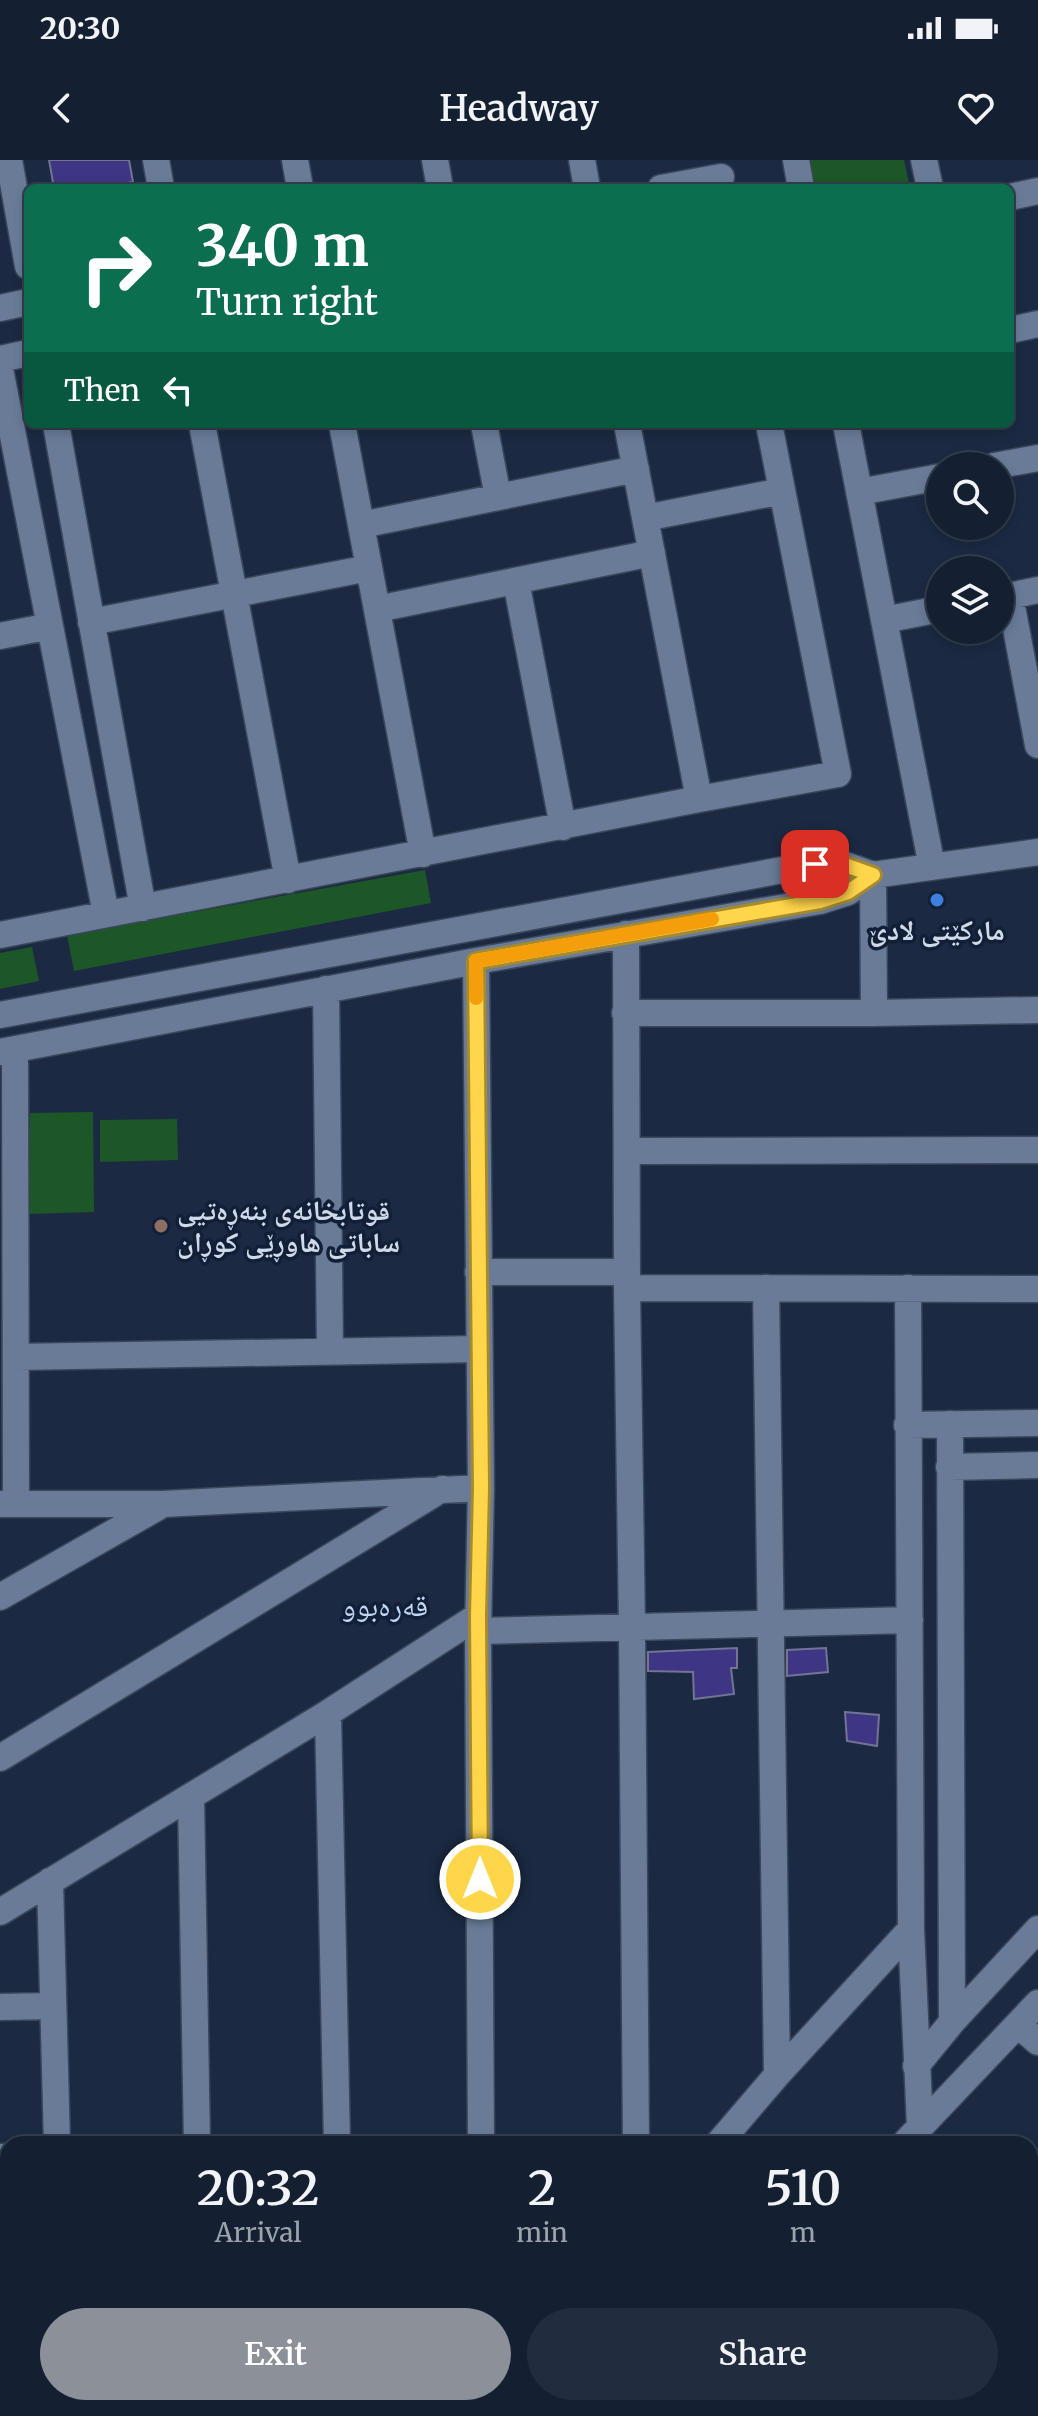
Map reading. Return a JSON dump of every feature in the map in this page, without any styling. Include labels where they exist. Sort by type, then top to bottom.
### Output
[{"type":"street","points":[[9,160],[24,244]]},
{"type":"street","points":[[156,160],[160,184]]},
{"type":"street","points":[[295,160],[299,184]]},
{"type":"street","points":[[435,160],[439,184]]},
{"type":"street","points":[[582,160],[586,184]]},
{"type":"street","points":[[796,160],[800,184]]},
{"type":"street","points":[[924,160],[929,184]]},
{"type":"street","points":[[679,184],[720,175]]},
{"type":"street","points":[[1014,196],[1038,191]]},
{"type":"street","points":[[0,308],[24,303]]},
{"type":"street","points":[[1014,329],[1038,324]]},
{"type":"street","points":[[0,359],[24,354]]},
{"type":"street","points":[[0,369],[106,914]]},
{"type":"street","points":[[57,428],[143,908]]},
{"type":"street","points":[[203,428],[288,880]]},
{"type":"street","points":[[343,428],[423,854]]},
{"type":"street","points":[[485,428],[498,497]]},
{"type":"street","points":[[628,428],[699,799]]},
{"type":"street","points":[[0,935],[838,774],[770,428]]},
{"type":"street","points":[[847,428],[932,867]]},
{"type":"street","points":[[1014,462],[1038,458]]},
{"type":"street","points":[[361,525],[636,469]]},
{"type":"street","points":[[859,492],[926,480]]},
{"type":"street","points":[[645,518],[782,491]]},
{"type":"street","points":[[377,609],[652,553]]},
{"type":"street","points":[[91,622],[369,568]]},
{"type":"street","points":[[516,581],[563,827]]},
{"type":"street","points":[[1014,595],[1038,590]]},
{"type":"street","points":[[884,620],[926,612]]},
{"type":"street","points":[[0,636],[50,626]]},
{"type":"street","points":[[1014,637],[1038,745]]},
{"type":"street","points":[[481,1488],[163,1504],[8,1504],[16,1357],[7,1050],[476,961],[820,901],[848,892],[873,875],[1038,852]]},
{"type":"street","points":[[0,1015],[815,864],[845,865],[873,875]]},
{"type":"street","points":[[873,875],[874,1013]]},
{"type":"street","points":[[626,934],[636,2136]]},
{"type":"street","points":[[476,961],[481,1488],[478,1624],[481,2136]]},
{"type":"street","points":[[326,989],[330,1350]]},
{"type":"street","points":[[70,1001],[78,1036]]},
{"type":"street","points":[[625,1013],[1038,1010]]},
{"type":"street","points":[[628,1151],[1038,1150]]},
{"type":"street","points":[[478,1272],[766,1288],[1038,1289]]},
{"type":"street","points":[[766,1288],[777,2075]]},
{"type":"street","points":[[908,1288],[911,1929],[916,2066],[912,2135]]},
{"type":"street","points":[[16,1357],[479,1349]]},
{"type":"street","points":[[907,1425],[1038,1423]]},
{"type":"street","points":[[950,1424],[952,2022]]},
{"type":"street","points":[[949,1467],[1038,1465]]},
{"type":"street","points":[[0,1758],[442,1489]]},
{"type":"street","points":[[0,1597],[163,1504]]},
{"type":"street","points":[[0,1912],[478,1624],[632,1628],[910,1620]]},
{"type":"street","points":[[328,1713],[337,2136]]},
{"type":"street","points":[[191,1797],[197,2136]]},
{"type":"street","points":[[50,1881],[57,2136]]},
{"type":"street","points":[[725,2136],[911,1929]]},
{"type":"street","points":[[916,2066],[1038,1929]]},
{"type":"street","points":[[912,2135],[1038,2003]]},
{"type":"street","points":[[0,2007],[52,2006]]},
{"type":"street","points":[[1018,2025],[1038,2042]]},
{"type":"green space","points":[[802,160],[904,160],[909,184],[806,184]]},
{"type":"green space","points":[[425,870],[431,903],[74,971],[67,935]]},
{"type":"green space","points":[[32,947],[39,981],[0,989],[0,953]]},
{"type":"green space","points":[[93,1112],[94,1212],[29,1214],[30,1113]]},
{"type":"green space","points":[[177,1119],[178,1160],[100,1162],[100,1120]]},
{"type":"building","points":[[49,160],[129,160],[133,182],[121,184],[53,184]]},
{"type":"building","points":[[737,1648],[737,1668],[731,1668],[734,1694],[694,1699],[693,1672],[648,1671],[648,1652]]},
{"type":"building","points":[[826,1648],[828,1672],[787,1676],[787,1650]]},
{"type":"building","points":[[845,1712],[879,1715],[877,1746],[847,1741]]},
{"type":"slow traffic","points":[[476,998],[476,961],[712,919]]},
{"type":"place","name":"ماركێتی لادێ","points":[[937,900]]},
{"type":"place","name":"قوتابخانەی بنەڕەتیی ساباتی هاوڕێی کوڕان","points":[[161,1226]]},
{"type":"district","name":"قەرەبوو","points":[[385,1606]]},
{"type":"route","points":[[480,1879],[478,1616],[481,1488],[476,961],[820,901],[848,892],[873,875],[845,865],[815,864]]}]
